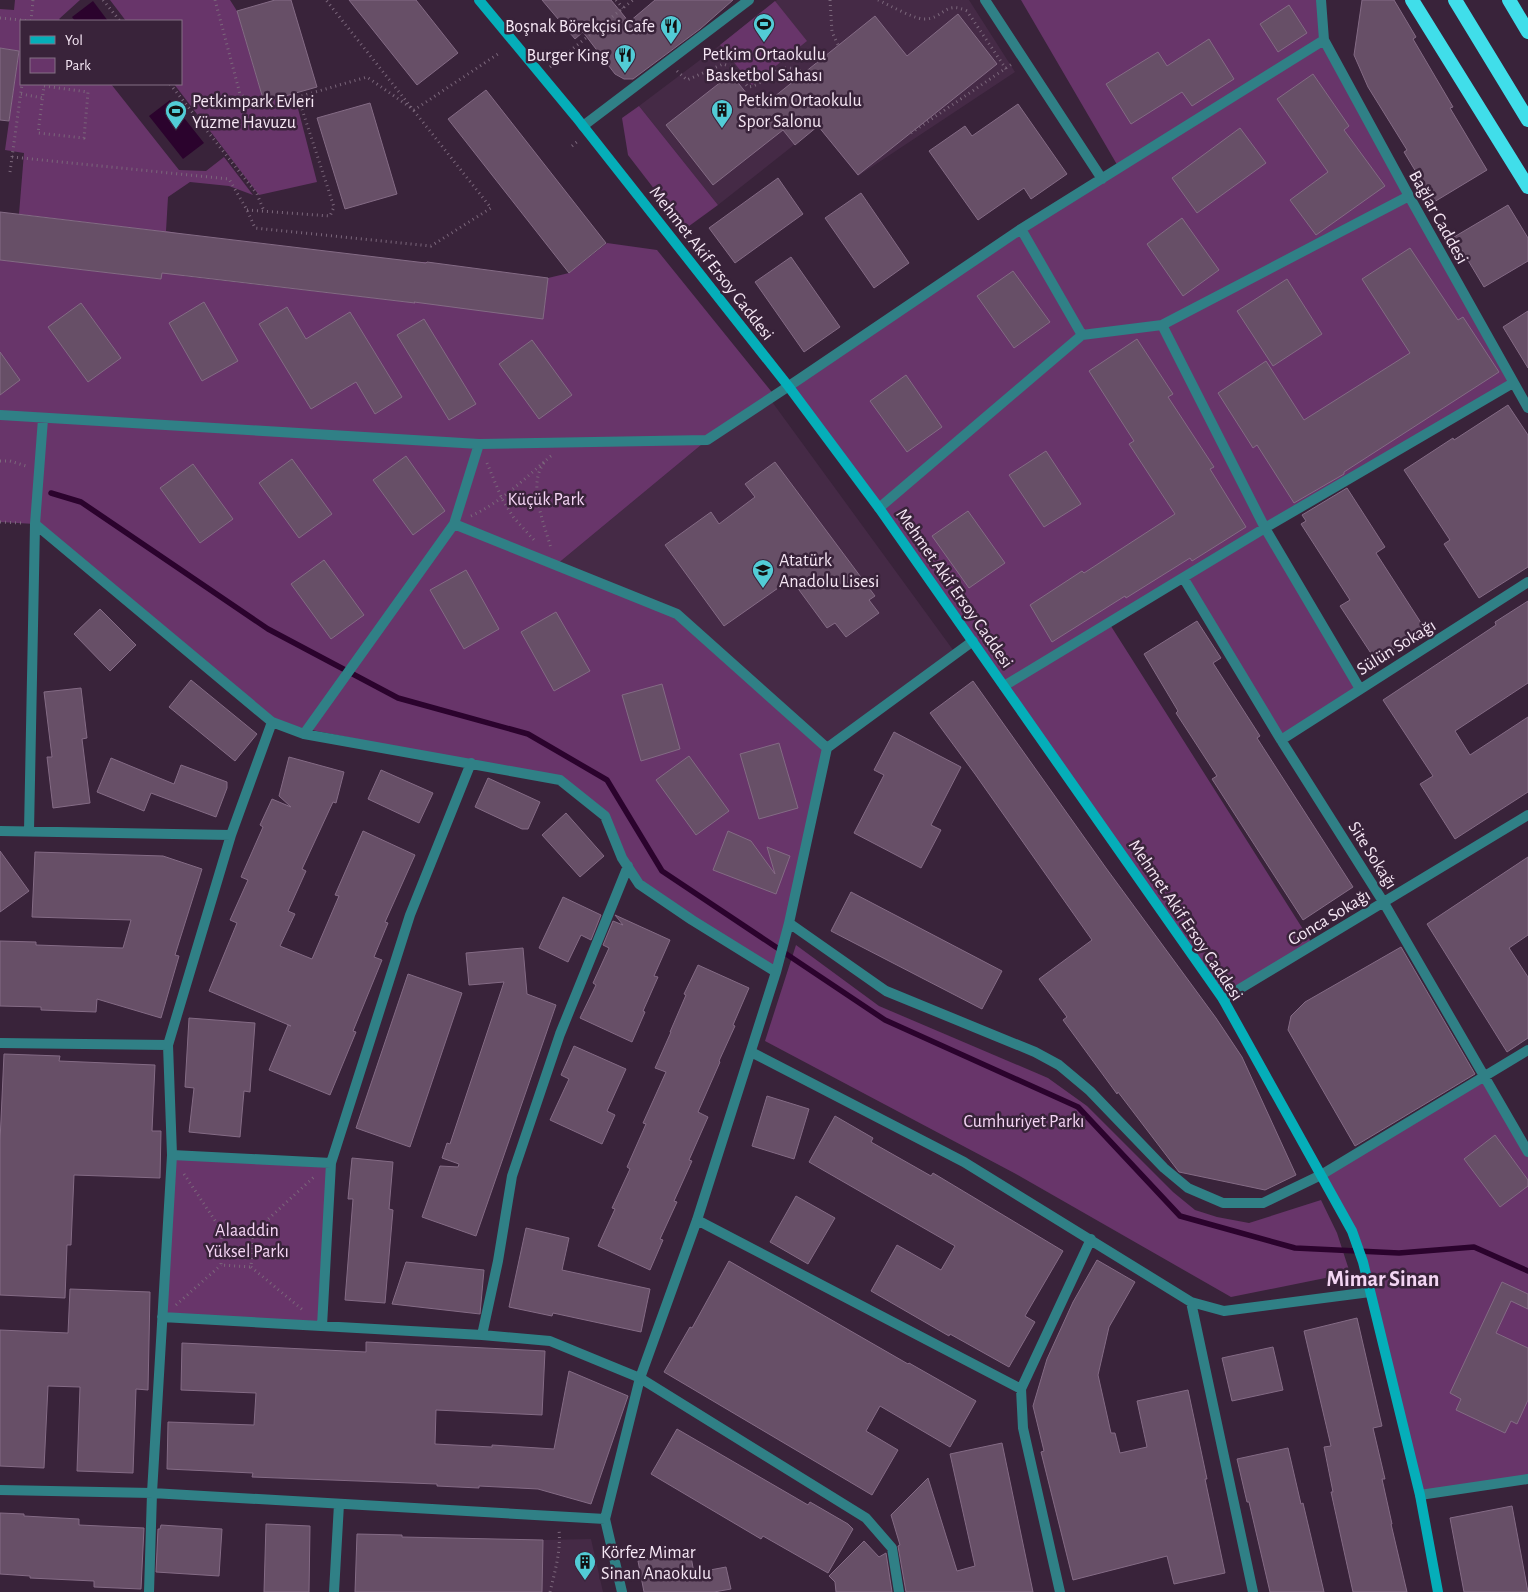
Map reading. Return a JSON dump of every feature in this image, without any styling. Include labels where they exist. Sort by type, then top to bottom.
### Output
[{"type":"highway","points":[[1412,0],[1528,188]]},
{"type":"highway","points":[[1455,0],[1528,120]]},
{"type":"highway","points":[[1509,0],[1528,32]]},
{"type":"main road","name":"Mehmet Akif Ersoy Caddesi","points":[[478,0],[583,126],[789,387],[879,508],[1223,999],[1352,1231],[1363,1262],[1420,1495],[1438,1592]]},
{"type":"street","points":[[583,126],[750,0]]},
{"type":"street","points":[[985,0],[1102,179]]},
{"type":"street","points":[[0,415],[479,444],[707,440],[789,387],[1021,229],[1324,40],[1321,0]]},
{"type":"street","name":"Bağlar Caddesi","points":[[1324,40],[1528,408]]},
{"type":"street","points":[[879,508],[1082,335],[1162,325],[1409,196]]},
{"type":"street","points":[[1021,229],[1082,335]]},
{"type":"street","points":[[1162,325],[1265,528],[1360,689]]},
{"type":"street","points":[[1004,686],[1265,528],[1513,383]]},
{"type":"street","points":[[29,831],[35,524],[43,419]]},
{"type":"street","points":[[304,734],[331,699],[357,659],[454,524],[479,444]]},
{"type":"street","points":[[35,524],[272,722],[304,734],[560,780],[605,816],[622,858],[639,884],[692,920],[776,972]]},
{"type":"street","points":[[454,524],[677,614],[827,748]]},
{"type":"street","name":"Site Sokağı","points":[[1184,578],[1281,740],[1384,902],[1483,1077],[1528,1152]]},
{"type":"street","name":"Sülün Sokağı","points":[[1281,740],[1528,582]]},
{"type":"street","points":[[622,1592],[605,1519],[640,1378],[697,1220],[776,972],[789,923],[827,748],[973,641]]},
{"type":"street","points":[[149,1592],[152,1493],[172,1154],[168,1045],[230,835],[272,722]]},
{"type":"street","points":[[322,1326],[331,1163],[410,915],[471,763]]},
{"type":"street","name":"Gonca Sokağı","points":[[1223,999],[1528,815]]},
{"type":"street","points":[[0,831],[230,835]]},
{"type":"street","points":[[482,1335],[498,1261],[512,1176],[560,1034],[628,866]]},
{"type":"street","points":[[789,923],[886,991],[1035,1052],[1059,1065],[1090,1091],[1164,1168],[1188,1188],[1223,1203],[1263,1203],[1321,1175],[1528,1050]]},
{"type":"street","points":[[0,1043],[168,1045]]},
{"type":"street","points":[[751,1052],[964,1162],[1191,1302],[1224,1311],[1370,1292]]},
{"type":"street","points":[[172,1154],[331,1163]]},
{"type":"street","points":[[697,1220],[1021,1389]]},
{"type":"street","points":[[1060,1592],[1023,1428],[1021,1389],[1091,1239]]},
{"type":"street","points":[[1191,1302],[1253,1592]]},
{"type":"street","points":[[162,1317],[482,1335],[550,1341],[640,1378],[866,1518],[892,1548],[899,1592]]},
{"type":"street","points":[[1420,1495],[1528,1479]]},
{"type":"street","points":[[0,1490],[152,1493],[605,1519]]},
{"type":"street","points":[[334,1592],[339,1504]]},
{"type":"path","points":[[31,20],[33,0]]},
{"type":"path","points":[[104,0],[119,20]]},
{"type":"path","points":[[215,0],[240,94],[260,108],[367,77],[414,110]]},
{"type":"path","points":[[12,157],[229,179],[248,210],[255,228],[431,246],[491,208],[326,0]]},
{"type":"path","points":[[616,0],[623,8]]},
{"type":"path","points":[[549,68],[633,0]]},
{"type":"path","points":[[830,0],[832,32],[838,45]]},
{"type":"path","points":[[878,0],[922,19],[931,18],[952,6],[958,6],[967,11],[1006,68]]},
{"type":"path","points":[[0,18],[21,20]]},
{"type":"path","points":[[414,110],[498,54]]},
{"type":"path","points":[[911,132],[1022,57]]},
{"type":"path","points":[[674,69],[687,80],[723,64],[732,67],[748,87],[754,86],[780,69],[789,68],[804,72]]},
{"type":"path","points":[[10,172],[22,85]]},
{"type":"path","points":[[171,85],[257,194],[264,211]]},
{"type":"path","points":[[44,86],[88,92],[84,138],[38,133],[43,98],[44,86]]},
{"type":"path","points":[[20,94],[43,98]]},
{"type":"path","points":[[248,210],[330,216],[334,208],[298,97]]},
{"type":"path","points":[[454,524],[489,508],[502,499],[548,459],[572,442]]},
{"type":"path","points":[[479,444],[502,499],[514,518],[538,545]]},
{"type":"path","points":[[548,459],[539,473],[536,495],[556,565]]},
{"type":"path","points":[[0,461],[10,461],[39,469]]},
{"type":"path","points":[[0,522],[35,524]]},
{"type":"path","points":[[172,1154],[222,1231],[220,1265]]},
{"type":"path","points":[[222,1231],[252,1233],[331,1163]]},
{"type":"path","points":[[251,1266],[252,1233]]},
{"type":"path","points":[[162,1317],[220,1265],[251,1266],[322,1326]]},
{"type":"path","points":[[550,1592],[560,1540],[558,1516]]},
{"type":"shaded area","points":[[777,0],[969,0],[1015,72],[858,176],[818,126],[718,205],[639,106]]},
{"type":"shaded area","points":[[93,1],[107,20],[74,20],[72,17]]},
{"type":"shaded area","name":"Petkimpark Evleri Yüzme Havuzu","points":[[170,100],[204,143],[183,159],[149,116]]},
{"type":"shaded area","name":"Atatürk Anadolu Lisesi","points":[[770,399],[956,654],[827,748],[556,565],[707,440]]},
{"type":"shaded area","points":[[591,1539],[603,1592],[542,1592],[543,1540]]},
{"type":"green space","name":"Küçük Park","points":[[15,0],[80,0],[60,20],[20,20],[20,85],[112,85],[179,170],[206,171],[224,157],[253,195],[229,186],[190,182],[168,197],[166,231],[188,235],[184,276],[407,302],[412,262],[427,262],[421,302],[543,318],[548,278],[569,273],[607,243],[657,250],[775,396],[707,440],[556,565],[677,614],[827,748],[776,972],[639,884],[605,816],[560,780],[272,722],[35,524],[0,522],[0,260],[161,279],[166,232],[19,214],[24,153],[5,150],[19,51],[0,48],[0,9],[14,10]]},
{"type":"green space","points":[[110,0],[230,0],[237,11],[264,102],[294,93],[317,182],[259,195],[175,85],[182,85],[182,20],[125,20]]},
{"type":"green space","points":[[1021,0],[1321,0],[1324,41],[1513,383],[1265,528],[1360,689],[1281,740],[1184,579],[1109,623],[1313,945],[1223,999],[789,387],[1119,168]]},
{"type":"green space","name":"Petkim Ortaokulu Basketbol Sahası","points":[[775,1],[807,41],[752,85],[720,45]]},
{"type":"green space","points":[[639,106],[718,205],[685,229],[628,155],[622,118]]},
{"type":"green space","name":"Cumhuriyet Parkı","points":[[796,945],[879,1006],[1048,1078],[1087,1106],[1173,1192],[1195,1210],[1217,1217],[1249,1223],[1321,1200],[1337,1233],[1350,1273],[1231,1297],[1016,1174],[765,1041]]},
{"type":"green space","points":[[1483,1077],[1528,1152],[1528,1479],[1420,1495],[1363,1262],[1321,1175]]},
{"type":"green space","name":"Alaaddin Yüksel Parkı","points":[[172,1155],[331,1163],[322,1326],[162,1317]]},
{"type":"building","points":[[275,0],[291,0],[317,87],[264,102],[237,11]]},
{"type":"building","points":[[349,0],[416,0],[458,53],[417,85]]},
{"type":"building","points":[[542,0],[611,0],[629,22],[655,0],[733,0],[700,29],[633,79],[624,79],[615,74],[583,32],[575,39]]},
{"type":"building","points":[[1362,0],[1394,0],[1416,37],[1413,39],[1453,107],[1450,108],[1487,170],[1434,202],[1404,152],[1407,150],[1368,87],[1354,55]]},
{"type":"building","points":[[1289,5],[1307,33],[1278,52],[1260,24]]},
{"type":"building","points":[[958,14],[997,64],[858,175],[818,126],[795,145],[783,130],[713,185],[666,125],[731,74],[759,109],[875,16],[907,56]]},
{"type":"building","points":[[1209,39],[1234,79],[1192,106],[1182,92],[1131,124],[1106,84],[1158,52],[1167,66]]},
{"type":"building","points":[[0,48],[19,51],[9,121],[0,120]]},
{"type":"building","points":[[1313,74],[1349,126],[1344,130],[1385,186],[1316,235],[1290,200],[1328,172],[1277,99]]},
{"type":"building","points":[[486,90],[606,243],[569,273],[448,119]]},
{"type":"building","points":[[370,103],[397,194],[345,209],[317,118]]},
{"type":"building","points":[[1018,104],[1067,174],[1031,199],[1024,188],[978,220],[929,151],[965,126],[972,136]]},
{"type":"building","points":[[1240,128],[1266,163],[1197,213],[1172,178]]},
{"type":"building","points":[[778,178],[803,214],[735,263],[709,228]]},
{"type":"building","points":[[861,193],[909,263],[874,288],[825,218]]},
{"type":"building","points":[[1508,205],[1528,238],[1528,261],[1484,287],[1454,237]]},
{"type":"building","points":[[0,212],[548,278],[543,319],[162,273],[161,279],[0,260]]},
{"type":"building","points":[[1182,218],[1219,270],[1183,296],[1147,244]]},
{"type":"building","points":[[1410,248],[1458,320],[1463,317],[1499,372],[1344,472],[1344,474],[1294,503],[1257,445],[1253,448],[1218,393],[1266,361],[1304,420],[1410,353],[1362,279]]},
{"type":"building","points":[[791,257],[840,327],[804,352],[755,282]]},
{"type":"building","points":[[1013,271],[1050,322],[1014,348],[977,296]]},
{"type":"building","points":[[1287,279],[1322,334],[1273,366],[1237,311]]},
{"type":"building","points":[[204,302],[238,361],[202,381],[169,323]]},
{"type":"building","points":[[81,303],[121,358],[88,382],[48,327]]},
{"type":"building","points":[[287,307],[306,339],[350,312],[402,397],[375,414],[356,382],[311,409],[259,324]]},
{"type":"building","points":[[1528,311],[1528,368],[1503,327]]},
{"type":"building","points":[[424,319],[476,404],[449,420],[397,335]]},
{"type":"building","points":[[1137,339],[1173,394],[1168,397],[1214,467],[1210,469],[1246,527],[1192,561],[1190,558],[1126,598],[1125,596],[1052,642],[1030,605],[1082,571],[1084,573],[1175,514],[1129,444],[1134,441],[1089,371]]},
{"type":"building","points":[[532,340],[572,395],[539,419],[499,364]]},
{"type":"building","points":[[0,352],[20,380],[0,395]]},
{"type":"building","points":[[906,375],[942,427],[907,452],[870,401]]},
{"type":"building","points":[[1508,405],[1528,435],[1528,567],[1479,598],[1444,544],[1450,540],[1404,470]]},
{"type":"building","points":[[1046,451],[1081,504],[1044,527],[1009,475]]},
{"type":"building","points":[[406,456],[445,511],[413,535],[373,480]]},
{"type":"building","points":[[292,459],[332,514],[299,538],[259,483]]},
{"type":"building","points":[[775,462],[875,596],[869,600],[879,613],[846,637],[835,623],[827,628],[791,579],[724,626],[665,545],[711,512],[719,524],[755,497],[745,484]]},
{"type":"building","points":[[193,464],[233,519],[200,543],[160,488]]},
{"type":"building","points":[[1347,488],[1385,547],[1376,553],[1425,629],[1376,661],[1340,606],[1350,600],[1301,524],[1306,521],[1302,515]]},
{"type":"building","points":[[968,511],[1005,563],[969,588],[932,536]]},
{"type":"building","points":[[324,560],[364,615],[331,639],[291,584]]},
{"type":"building","points":[[466,570],[499,629],[464,649],[430,590]]},
{"type":"building","points":[[1528,601],[1528,683],[1455,731],[1470,755],[1528,717],[1528,792],[1455,839],[1420,784],[1433,776],[1383,700],[1496,625],[1495,622]]},
{"type":"building","points":[[100,609],[136,645],[110,671],[74,634]]},
{"type":"building","points":[[556,612],[590,671],[554,691],[521,632]]},
{"type":"building","points":[[1197,621],[1221,658],[1213,663],[1260,736],[1257,738],[1353,887],[1303,920],[1212,779],[1217,776],[1176,713],[1178,711],[1144,654]]},
{"type":"building","points":[[191,680],[257,734],[235,761],[169,707]]},
{"type":"building","points":[[973,681],[1216,1018],[1242,1057],[1296,1175],[1265,1190],[1179,1172],[1118,1092],[1117,1094],[1063,1020],[1067,1017],[1039,979],[1092,940],[930,713]]},
{"type":"building","points":[[662,684],[680,749],[641,761],[622,695]]},
{"type":"building","points":[[81,688],[87,738],[82,739],[90,803],[53,808],[47,757],[52,757],[44,692]]},
{"type":"building","points":[[894,732],[961,767],[931,825],[941,830],[921,868],[854,833],[884,775],[874,770]]},
{"type":"building","points":[[779,743],[798,808],[759,819],[740,754]]},
{"type":"building","points":[[689,756],[729,811],[696,835],[656,780]]},
{"type":"building","points":[[289,757],[344,772],[336,803],[333,802],[302,869],[306,871],[288,911],[295,914],[280,946],[312,959],[339,896],[335,895],[363,831],[415,855],[385,922],[388,923],[374,957],[382,960],[353,1031],[356,1032],[330,1095],[269,1070],[288,1025],[291,1026],[209,991],[237,923],[230,920],[248,880],[241,877],[263,827],[260,825],[272,799],[291,807],[279,796]]},
{"type":"building","points":[[111,758],[174,784],[181,765],[227,782],[227,788],[216,817],[151,793],[144,811],[97,792]]},
{"type":"building","points":[[381,770],[433,793],[419,823],[368,799]]},
{"type":"building","points":[[488,778],[540,802],[528,829],[522,829],[475,807]]},
{"type":"building","points":[[566,813],[604,856],[580,877],[542,835]]},
{"type":"building","points":[[728,831],[751,841],[775,874],[767,847],[790,856],[776,894],[713,870]]},
{"type":"building","points":[[0,851],[29,891],[0,912]]},
{"type":"building","points":[[35,852],[163,856],[202,869],[175,955],[179,956],[161,1018],[97,999],[96,1012],[41,1010],[41,1007],[0,1006],[0,941],[36,942],[36,945],[123,948],[131,920],[32,917]]},
{"type":"building","points":[[1528,857],[1528,935],[1509,948],[1528,977],[1528,1038],[1507,1052],[1427,924]]},
{"type":"building","points":[[851,892],[1002,971],[982,1009],[831,931]]},
{"type":"building","points":[[563,897],[601,915],[591,940],[581,935],[568,962],[539,948]]},
{"type":"building","points":[[615,915],[670,940],[654,976],[658,977],[632,1042],[580,1018],[596,985],[593,983],[609,948],[603,945],[613,921],[623,925]]},
{"type":"building","points":[[1401,947],[1475,1074],[1355,1146],[1288,1030],[1291,1016],[1305,1002]]},
{"type":"building","points":[[523,948],[527,994],[556,1005],[476,1236],[422,1217],[440,1166],[458,1167],[459,1164],[442,1158],[447,1143],[450,1144],[504,982],[469,985],[466,953]]},
{"type":"building","points":[[698,965],[749,988],[733,1025],[735,1026],[698,1112],[708,1117],[689,1160],[692,1161],[674,1201],[677,1202],[660,1239],[663,1240],[650,1270],[598,1246],[615,1209],[612,1208],[630,1169],[627,1167],[646,1124],[643,1123],[666,1072],[655,1068],[686,995],[684,994]]},
{"type":"building","points":[[408,974],[462,993],[410,1147],[356,1128]]},
{"type":"building","points":[[189,1018],[255,1023],[250,1092],[244,1091],[240,1137],[189,1132],[194,1088],[185,1087]]},
{"type":"building","points":[[574,1046],[626,1069],[607,1111],[615,1115],[602,1144],[550,1120],[569,1079],[561,1075]]},
{"type":"building","points":[[4,1054],[60,1056],[59,1061],[155,1065],[152,1131],[161,1131],[160,1178],[74,1175],[71,1245],[67,1245],[65,1298],[0,1295],[0,1141]]},
{"type":"building","points":[[767,1096],[809,1109],[794,1159],[752,1146]]},
{"type":"building","points":[[835,1116],[873,1138],[871,1142],[931,1176],[933,1173],[1063,1251],[1025,1316],[1035,1322],[1009,1367],[950,1334],[949,1336],[871,1291],[897,1245],[941,1270],[955,1246],[809,1162]]},
{"type":"building","points":[[1495,1135],[1528,1180],[1528,1186],[1500,1207],[1464,1159]]},
{"type":"building","points":[[352,1158],[393,1162],[389,1209],[393,1210],[385,1303],[345,1300],[353,1199],[348,1199]]},
{"type":"building","points":[[796,1196],[835,1218],[808,1264],[770,1242]]},
{"type":"building","points":[[526,1228],[569,1238],[562,1270],[650,1289],[641,1332],[553,1313],[552,1316],[509,1307]]},
{"type":"building","points":[[1097,1260],[1135,1282],[1109,1327],[1098,1375],[1111,1433],[1115,1433],[1120,1453],[1147,1447],[1137,1401],[1188,1390],[1225,1573],[1174,1584],[1167,1556],[1073,1580],[1041,1452],[1044,1451],[1033,1406],[1047,1359],[1073,1302]]},
{"type":"building","points":[[729,1261],[976,1401],[950,1447],[880,1406],[866,1431],[898,1450],[872,1495],[664,1372],[690,1327],[692,1328]]},
{"type":"building","points":[[406,1262],[484,1270],[480,1314],[392,1304]]},
{"type":"building","points":[[1502,1282],[1528,1294],[1528,1309],[1511,1301],[1496,1333],[1528,1348],[1528,1400],[1517,1424],[1511,1421],[1505,1433],[1456,1410],[1461,1399],[1450,1393]]},
{"type":"building","points":[[70,1289],[150,1292],[148,1390],[136,1389],[133,1473],[77,1471],[80,1387],[48,1386],[44,1468],[0,1466],[0,1330],[68,1333]]},
{"type":"building","points":[[1357,1318],[1382,1426],[1373,1428],[1385,1479],[1382,1479],[1391,1524],[1407,1592],[1353,1592],[1331,1492],[1333,1492],[1324,1447],[1331,1446],[1304,1331]]},
{"type":"building","points":[[366,1342],[545,1351],[542,1415],[436,1410],[435,1444],[554,1449],[569,1371],[628,1396],[591,1504],[538,1489],[252,1477],[253,1473],[167,1469],[168,1422],[254,1425],[256,1393],[181,1390],[182,1343],[366,1352]]},
{"type":"building","points":[[1273,1347],[1283,1390],[1232,1401],[1222,1358]]},
{"type":"building","points":[[677,1429],[808,1505],[810,1502],[848,1524],[853,1529],[828,1573],[763,1536],[761,1539],[651,1474]]},
{"type":"building","points":[[1002,1443],[1033,1592],[906,1592],[898,1546],[900,1545],[891,1515],[928,1478],[957,1571],[975,1566],[950,1454]]},
{"type":"building","points":[[1288,1448],[1324,1592],[1270,1592],[1249,1502],[1247,1502],[1237,1459]]},
{"type":"building","points":[[1512,1506],[1528,1592],[1464,1592],[1450,1518]]},
{"type":"building","points":[[0,1513],[79,1519],[79,1525],[144,1528],[141,1589],[94,1587],[94,1581],[30,1578],[30,1576],[0,1574]]},
{"type":"building","points":[[266,1524],[310,1526],[309,1592],[264,1592]]},
{"type":"building","points":[[161,1525],[222,1529],[219,1576],[156,1572],[158,1529],[160,1529]]},
{"type":"building","points":[[357,1534],[402,1535],[402,1537],[543,1540],[542,1592],[355,1592]]},
{"type":"building","points":[[864,1541],[879,1557],[886,1553],[892,1592],[836,1592],[835,1582],[829,1576]]},
{"type":"building","points":[[690,1551],[694,1573],[726,1567],[731,1589],[714,1592],[644,1592],[638,1561]]},
{"type":"waterway","points":[[51,493],[81,502],[268,629],[398,698],[528,734],[607,780],[662,871],[885,1020],[1078,1107],[1180,1216],[1295,1248],[1399,1253],[1474,1247],[1528,1271]]},
{"type":"place","name":"Petkim Ortaokulu Basketbol Sahası","points":[[764,43]]},
{"type":"place","name":"Boşnak Börekçisi Cafe","points":[[671,45]]},
{"type":"place","name":"Burger King","points":[[625,74]]},
{"type":"place","name":"Petkim Ortaokulu Spor Salonu","points":[[722,129]]},
{"type":"place","name":"Petkimpark Evleri Yüzme Havuzu","points":[[176,130]]},
{"type":"place","name":"Atatürk Anadolu Lisesi","points":[[763,589]]},
{"type":"place","name":"Körfez Mimar Sinan Anaokulu","points":[[585,1581]]},
{"type":"district","name":"Mimar Sinan","points":[[1383,1278]]}]
